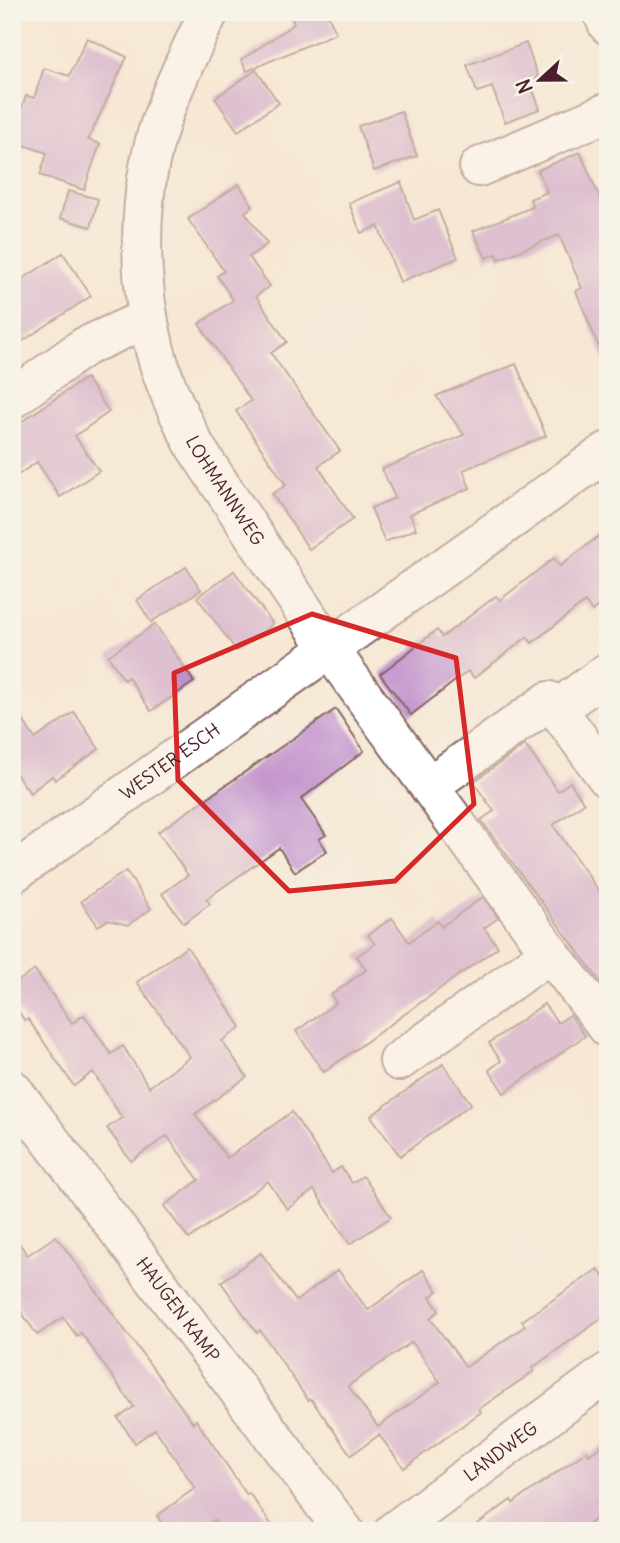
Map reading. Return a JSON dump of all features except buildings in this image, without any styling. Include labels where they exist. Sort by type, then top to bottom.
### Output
[{"type":"street","name":"LOHMANNWEG","points":[[209,12],[177,81],[160,125],[151,160],[145,195],[143,258],[148,318],[155,353],[180,418],[196,448],[330,650]]},
{"type":"street","points":[[602,12],[608,25]]},
{"type":"street","points":[[479,167],[608,112]]},
{"type":"street","points":[[12,399],[85,347],[148,318]]},
{"type":"street","name":"WESTER ESCH","points":[[12,874],[608,451]]},
{"type":"street","points":[[330,650],[550,953],[608,1028]]},
{"type":"street","points":[[560,713],[572,698],[608,671]]},
{"type":"street","points":[[429,786],[549,701],[608,779]]},
{"type":"street","points":[[399,1061],[550,953]]},
{"type":"street","name":"HAUGEN KAMP","points":[[12,1089],[344,1531]]},
{"type":"street","name":"LANDWEG","points":[[394,1531],[608,1372]]},
{"type":"highlighted area","points":[[312,614],[456,658],[474,804],[395,881],[289,891],[178,780],[174,673]]}]
